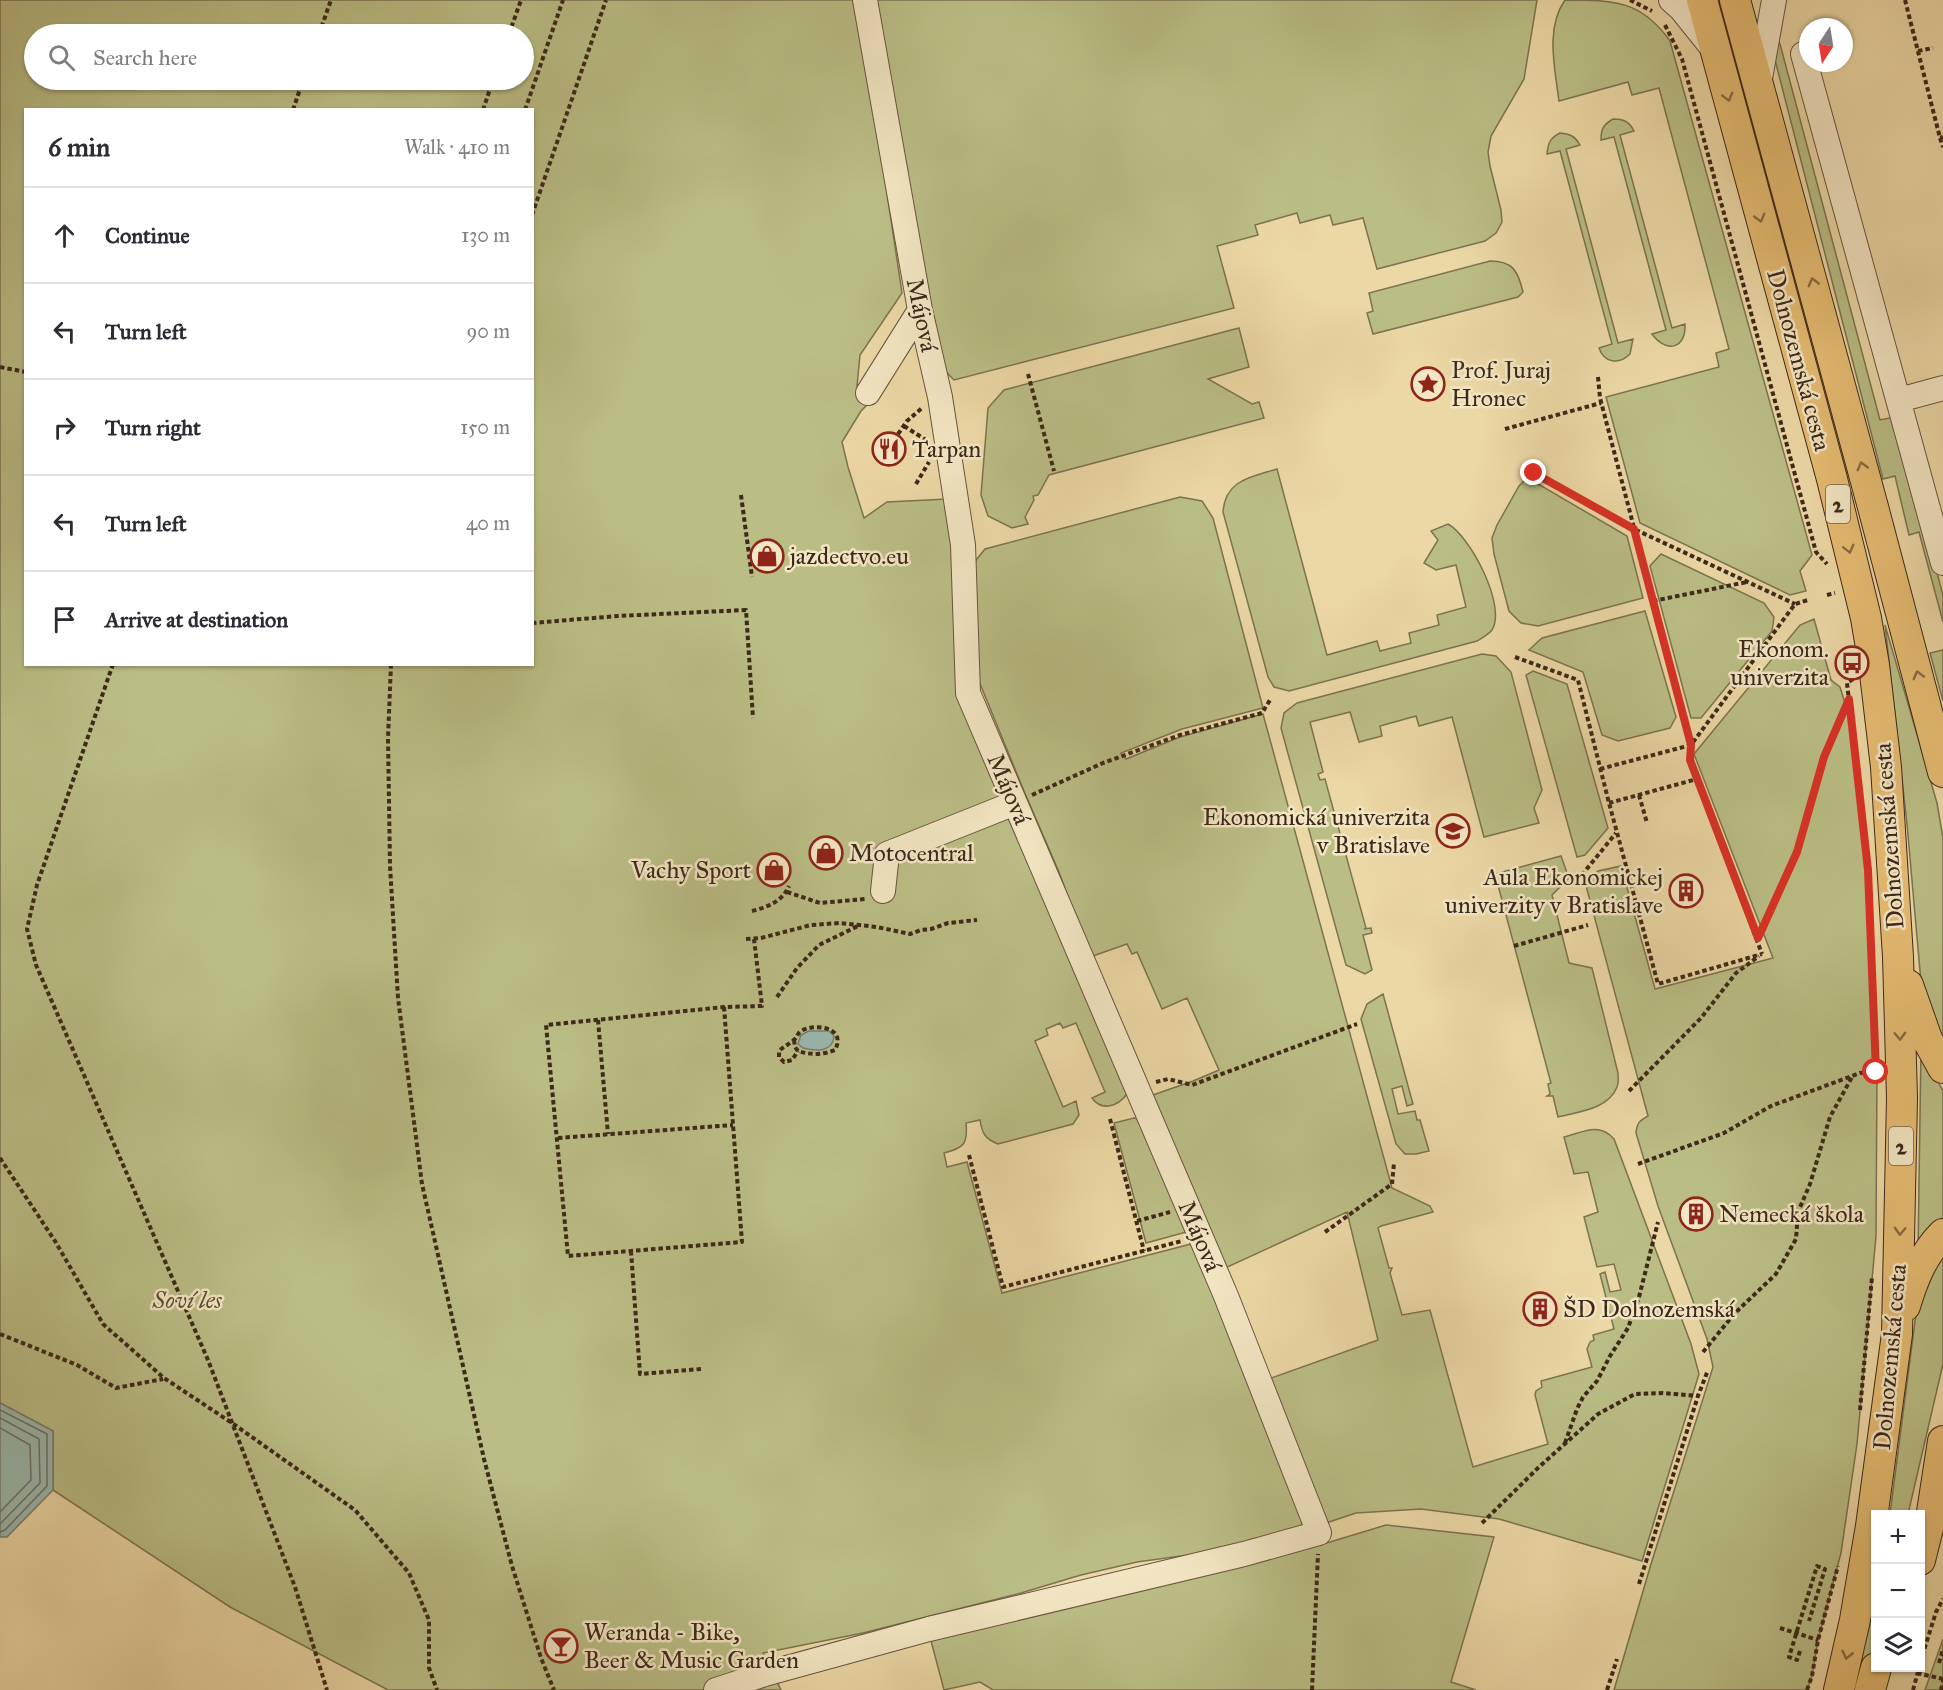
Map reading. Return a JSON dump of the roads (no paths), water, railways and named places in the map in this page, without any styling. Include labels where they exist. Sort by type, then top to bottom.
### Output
[{"type":"main road","name":"Dolnozemská cesta","points":[[1702,0],[1829,467],[1866,618],[1886,767],[1898,957],[1902,1098],[1897,1334],[1873,1516],[1855,1620],[1839,1690]]},
{"type":"main road","name":"Dolnozemská cesta","points":[[1735,0],[1943,772]]},
{"type":"main road","points":[[1898,957],[1927,1039],[1943,1068]]},
{"type":"main road","points":[[1897,1334],[1911,1283],[1930,1248],[1943,1234]]},
{"type":"main road","points":[[1917,1510],[1941,1448]]},
{"type":"main road","points":[[1929,1544],[1941,1448]]},
{"type":"main road","points":[[1870,1690],[1875,1672]]},
{"type":"main road","points":[[1890,1690],[1904,1672]]},
{"type":"street","name":"Májová","points":[[716,1690],[765,1674],[930,1629],[1244,1554],[1319,1533],[1200,1236],[968,693],[963,545],[940,398],[920,310],[865,0]]},
{"type":"street","points":[[1759,84],[1774,0]]},
{"type":"street","points":[[1664,8],[1681,9],[1716,53]]},
{"type":"street","points":[[1808,72],[1943,562]]},
{"type":"street","points":[[868,393],[920,310]]},
{"type":"street","points":[[1899,400],[1943,388]]},
{"type":"street","points":[[878,895],[887,854],[1015,803]]},
{"type":"water","points":[[809,1031],[829,1031],[834,1036],[833,1042],[823,1050],[803,1048],[798,1044],[801,1035]]},
{"type":"water","points":[[0,1403],[53,1431],[53,1490],[7,1537],[0,1537]]},
{"type":"place","name":"Prof. Juraj Hronec","points":[[1428,384]]},
{"type":"place","name":"Tarpan","points":[[889,449]]},
{"type":"place","name":"jazdectvo.eu","points":[[767,556]]},
{"type":"place","name":"Ekonom. univerzita","points":[[1852,663]]},
{"type":"place","name":"Ekonomická univerzita v Bratislave","points":[[1453,831]]},
{"type":"place","name":"Motocentral","points":[[826,853]]},
{"type":"place","name":"Vachy Sport","points":[[774,870]]},
{"type":"place","name":"Aula Ekonomickej univerzity v Bratislave","points":[[1686,891]]},
{"type":"place","name":"Nemecká škola","points":[[1696,1214]]},
{"type":"place","name":"ŠD Dolnozemská","points":[[1540,1309]]},
{"type":"place","name":"Weranda - Bike, Beer & Music Garden","points":[[561,1646]]},
{"type":"park label","name":"Soví les","points":[[187,1300]]}]
